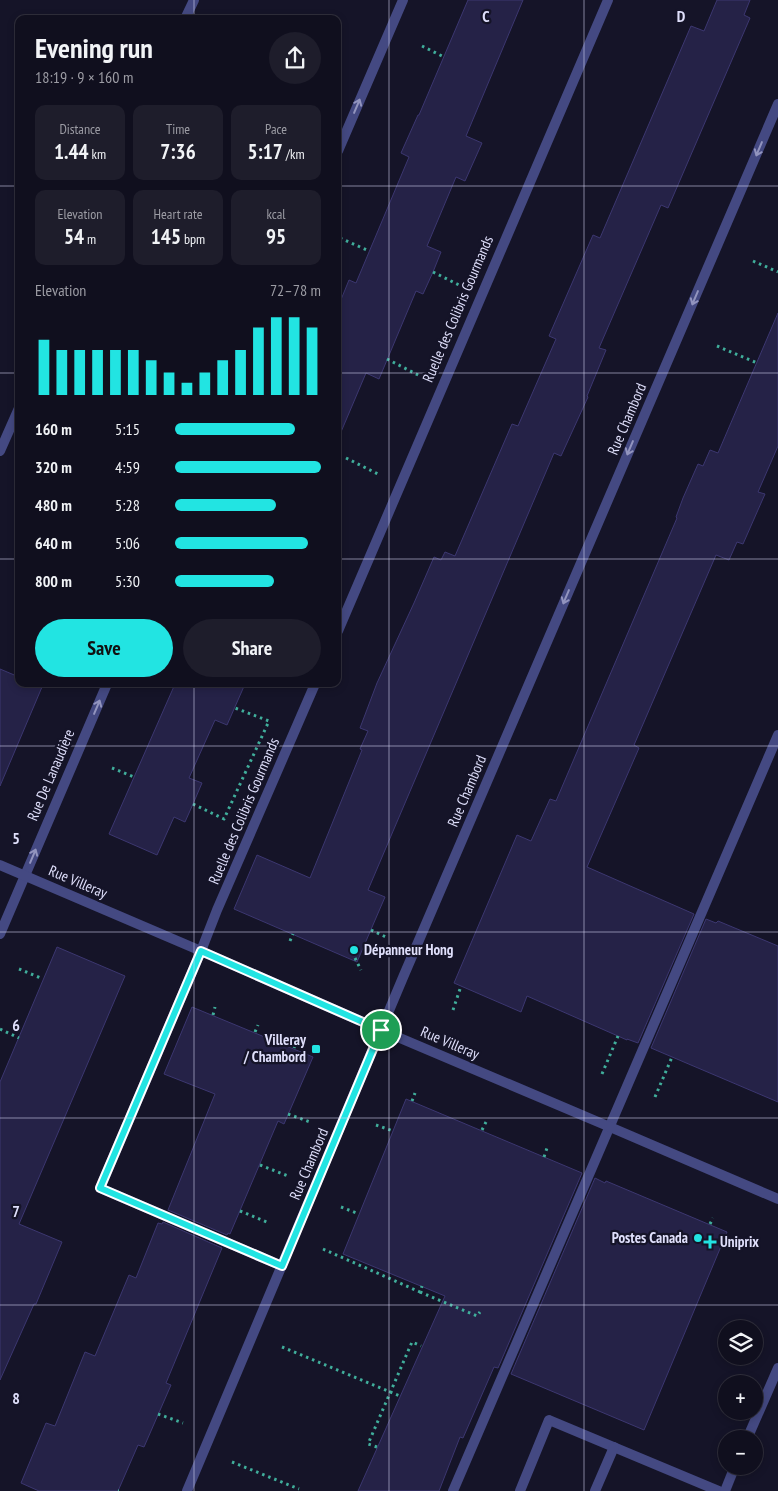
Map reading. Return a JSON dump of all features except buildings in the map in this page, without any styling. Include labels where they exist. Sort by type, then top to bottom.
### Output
[{"type":"street","points":[[188,15],[194,0]]},
{"type":"street","points":[[341,144],[403,0]]},
{"type":"street","name":"Ruelle des Colibris Gourmands","points":[[341,623],[608,0]]},
{"type":"street","name":"Rue Chambord","points":[[187,1491],[381,1030],[778,104]]},
{"type":"street","points":[[0,452],[15,417]]},
{"type":"street","name":"Rue De Lanaudière","points":[[0,934],[106,687]]},
{"type":"street","name":"Ruelle des Colibris Gourmands","points":[[282,1266],[100,1188],[314,687]]},
{"type":"street","points":[[453,1491],[778,735]]},
{"type":"street","name":"Rue Villeray","points":[[0,865],[778,1199]]},
{"type":"street","points":[[751,1430],[778,1368]]},
{"type":"street","points":[[520,1491],[549,1420],[718,1491]]},
{"type":"street","points":[[595,1491],[614,1447]]},
{"type":"street","points":[[725,1491],[732,1475]]},
{"type":"path","points":[[422,46],[444,57]]},
{"type":"path","points":[[341,238],[369,251]]},
{"type":"path","points":[[753,261],[778,272]]},
{"type":"path","points":[[433,272],[480,295]]},
{"type":"path","points":[[717,346],[757,363]]},
{"type":"path","points":[[387,359],[421,376]]},
{"type":"path","points":[[346,458],[378,474]]},
{"type":"path","points":[[193,804],[224,818],[269,721],[235,708]]},
{"type":"path","points":[[112,768],[134,777]]},
{"type":"path","points":[[371,930],[386,936]]},
{"type":"path","points":[[290,940],[293,934]]},
{"type":"path","points":[[355,958],[360,970]]},
{"type":"path","points":[[19,969],[44,979]]},
{"type":"path","points":[[452,1010],[462,986]]},
{"type":"path","points":[[213,1015],[215,1007]]},
{"type":"path","points":[[255,1032],[258,1025]]},
{"type":"path","points":[[0,1029],[19,1038]]},
{"type":"path","points":[[602,1074],[618,1036]]},
{"type":"path","points":[[294,1048],[297,1041]]},
{"type":"path","points":[[655,1097],[672,1057]]},
{"type":"path","points":[[412,1101],[416,1093]]},
{"type":"path","points":[[288,1114],[310,1122]]},
{"type":"path","points":[[482,1130],[486,1122]]},
{"type":"path","points":[[376,1125],[393,1132]]},
{"type":"path","points":[[544,1157],[547,1148]]},
{"type":"path","points":[[260,1165],[288,1176]]},
{"type":"path","points":[[341,1207],[359,1214]]},
{"type":"path","points":[[240,1212],[268,1222]]},
{"type":"path","points":[[710,1224],[713,1218]]},
{"type":"path","points":[[323,1249],[477,1316],[480,1312]]},
{"type":"path","points":[[420,1292],[422,1286]]},
{"type":"path","points":[[377,1447],[368,1444],[390,1392],[412,1342],[421,1346]]},
{"type":"path","points":[[282,1347],[400,1396]]},
{"type":"path","points":[[158,1414],[183,1423]]},
{"type":"path","points":[[232,1462],[299,1489]]},
{"type":"place","name":"Dépanneur Hong","points":[[354,950]]},
{"type":"place","name":"Villeray / Chambord","points":[[316,1049]]},
{"type":"place","name":"Postes Canada","points":[[698,1238]]},
{"type":"place","name":"Uniprix","points":[[710,1242]]},
{"type":"route","points":[[201,951],[381,1030],[282,1266],[100,1188],[201,951]]}]
